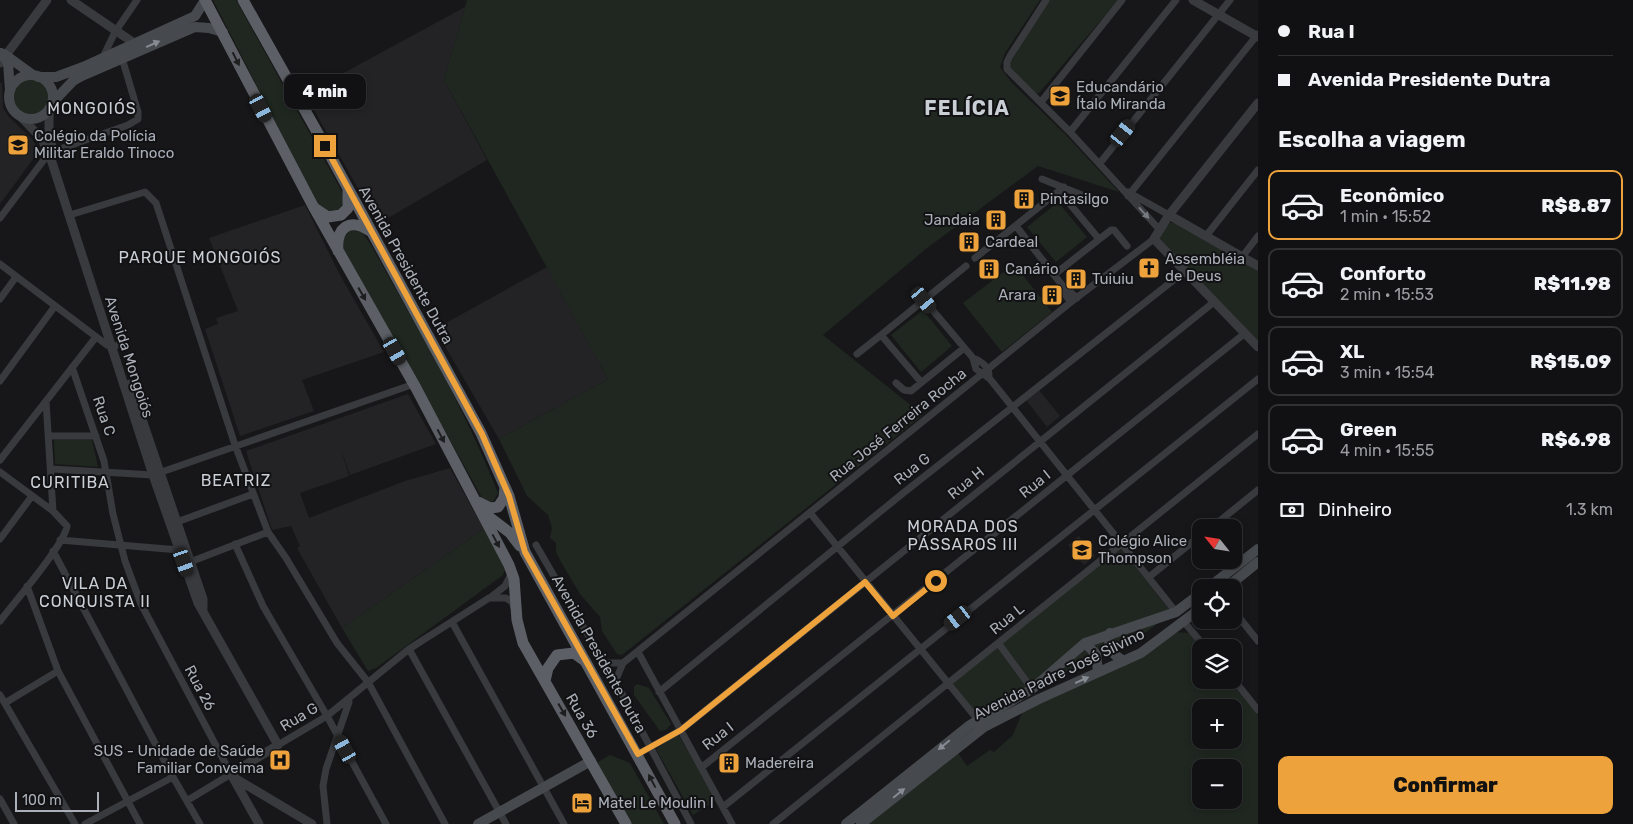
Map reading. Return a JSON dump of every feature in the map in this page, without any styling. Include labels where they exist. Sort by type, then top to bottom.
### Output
[{"type":"highway","name":"Avenida Presidente Dutra","points":[[205,0],[313,206],[414,384],[475,500],[481,510],[510,533],[525,552],[675,824]]},
{"type":"highway","name":"Avenida Presidente Dutra","points":[[243,0],[482,434],[504,484],[525,552]]},
{"type":"highway","points":[[313,206],[321,214],[328,217],[341,216],[348,208],[349,200],[346,185]]},
{"type":"highway","points":[[338,252],[338,236],[341,230],[347,226],[359,224],[371,232]]},
{"type":"highway","points":[[475,500],[486,507],[496,508],[504,498],[504,484]]},
{"type":"highway","name":"Rua 36","points":[[481,510],[512,571],[523,643],[626,824]]},
{"type":"highway","points":[[545,681],[548,668],[558,655],[574,653],[587,662]]},
{"type":"main road","points":[[10,86],[19,78],[56,76],[103,58],[195,16],[205,0]]},
{"type":"main road","points":[[195,16],[200,20],[198,27]]},
{"type":"main road","points":[[2,56],[8,63],[11,104],[22,118],[37,118],[51,106],[73,81],[122,58],[198,27],[223,32]]},
{"type":"main road","points":[[2,56],[49,85],[52,96],[51,106]]},
{"type":"main road","points":[[1220,579],[1258,549]]},
{"type":"main road","points":[[1239,579],[1256,567]]},
{"type":"main road","name":"Avenida Padre José Silvino","points":[[846,824],[978,720],[1032,689],[1085,643],[1176,612],[1192,600]]},
{"type":"main road","name":"Avenida Padre José Silvino","points":[[861,824],[975,733],[1039,699],[1124,661],[1152,645],[1192,615]]},
{"type":"main road","points":[[1110,633],[1109,646],[1116,657],[1124,661]]},
{"type":"main road","points":[[1085,643],[1098,659],[1098,672]]},
{"type":"main road","points":[[478,824],[591,761]]},
{"type":"street","points":[[2,56],[47,0]]},
{"type":"street","points":[[71,0],[115,32],[134,43]]},
{"type":"street","points":[[103,58],[115,32],[138,0]]},
{"type":"street","points":[[1046,0],[1006,66],[1008,71],[1100,163],[1159,229]]},
{"type":"street","points":[[1041,102],[1122,0]]},
{"type":"street","points":[[1070,132],[1176,0]]},
{"type":"street","points":[[1128,193],[1257,36],[1193,0]]},
{"type":"street","points":[[1100,163],[1230,0]]},
{"type":"street","points":[[0,218],[50,152],[128,125],[138,119],[138,112],[122,58]]},
{"type":"street","points":[[0,76],[10,86]]},
{"type":"street","name":"Rua José Ferreira Rocha","points":[[623,663],[811,514],[1074,300],[1154,239],[1169,215],[1258,103]]},
{"type":"street","name":"Avenida Mongoiós","points":[[51,106],[50,152],[115,346]]},
{"type":"street","name":"Avenida Mongoiós","points":[[22,118],[50,152],[73,214],[179,550],[198,603],[278,745]]},
{"type":"street","points":[[1206,236],[1258,170]]},
{"type":"street","points":[[1042,179],[1061,189],[1082,195]]},
{"type":"street","points":[[975,258],[1061,189]]},
{"type":"street","points":[[1061,189],[1099,239]]},
{"type":"street","points":[[73,214],[145,192],[156,203],[235,445],[268,532],[286,558],[337,643],[368,682],[445,824]]},
{"type":"street","points":[[1128,193],[1258,266]]},
{"type":"street","points":[[1016,226],[1055,274],[1062,285],[1063,292],[1074,300]]},
{"type":"street","points":[[1055,274],[1112,229],[1127,246]]},
{"type":"street","points":[[1242,257],[1258,236]]},
{"type":"street","points":[[1154,239],[1258,347]]},
{"type":"street","points":[[0,264],[96,337],[115,346]]},
{"type":"street","points":[[857,354],[966,266]]},
{"type":"street","name":"Rua G","points":[[659,692],[700,656],[838,548],[902,494],[1186,271]]},
{"type":"street","points":[[0,299],[16,277]]},
{"type":"street","points":[[924,300],[972,358],[974,366],[990,379],[1176,612]]},
{"type":"street","name":"Rua H","points":[[638,754],[681,730],[1214,302]]},
{"type":"street","points":[[0,381],[55,306]]},
{"type":"street","name":"Rua I","points":[[702,767],[1244,334]]},
{"type":"street","points":[[881,335],[921,382]]},
{"type":"street","points":[[0,460],[96,337]]},
{"type":"street","points":[[896,383],[908,391],[964,348]]},
{"type":"street","points":[[972,358],[980,361],[988,369],[990,379]]},
{"type":"street","name":"Rua C","points":[[72,367],[107,473],[112,514],[121,544]]},
{"type":"street","points":[[723,807],[1258,379]]},
{"type":"street","points":[[52,469],[156,474],[414,384]]},
{"type":"street","points":[[46,400],[50,436],[53,512]]},
{"type":"street","name":"Rua L","points":[[773,824],[1258,434]]},
{"type":"street","points":[[50,436],[96,436]]},
{"type":"street","points":[[0,472],[66,524],[65,532],[53,551],[0,621]]},
{"type":"street","name":"Avenida Mongoiós","points":[[156,474],[177,522],[203,599],[203,609]]},
{"type":"street","points":[[1222,519],[1258,490]]},
{"type":"street","points":[[177,522],[253,494]]},
{"type":"street","points":[[0,539],[32,496]]},
{"type":"street","points":[[811,514],[978,720]]},
{"type":"street","points":[[190,562],[268,532]]},
{"type":"street","points":[[60,540],[179,550]]},
{"type":"street","points":[[1149,577],[1192,542]]},
{"type":"street","name":"Rua 26","points":[[121,544],[125,561],[153,630],[259,824]]},
{"type":"street","points":[[235,544],[262,606],[327,716],[386,824]]},
{"type":"street","points":[[536,545],[651,747],[691,824]]},
{"type":"street","points":[[53,551],[200,824]]},
{"type":"street","name":"Rua G","points":[[188,800],[232,776],[278,745],[327,716],[409,649],[505,586],[512,571]]},
{"type":"street","points":[[27,586],[58,671],[140,824]]},
{"type":"street","points":[[489,598],[500,597],[512,602],[518,620]]},
{"type":"street","points":[[1242,621],[1258,641]]},
{"type":"street","points":[[452,622],[564,824]]},
{"type":"street","points":[[1184,622],[1198,639]]},
{"type":"street","points":[[999,644],[1032,689]]},
{"type":"street","points":[[409,649],[506,824]]},
{"type":"street","points":[[638,652],[732,824]]},
{"type":"street","points":[[604,663],[623,663],[614,682]]},
{"type":"street","points":[[4,702],[58,671]]},
{"type":"street","points":[[1241,689],[1258,710]]},
{"type":"street","points":[[0,694],[75,824]]},
{"type":"street","points":[[326,824],[323,786],[329,755],[350,699]]},
{"type":"street","points":[[232,776],[312,824]]},
{"type":"street","points":[[85,824],[173,777]]},
{"type":"street","points":[[0,799],[14,824]]},
{"type":"shaded area","points":[[213,0],[236,0],[341,190],[343,202],[337,211],[328,212],[317,204]]},
{"type":"shaded area","points":[[467,0],[1040,0],[1005,53],[1000,67],[1012,83],[1065,134],[1119,192],[1038,166],[927,248],[823,335],[923,415],[622,655],[617,654],[602,631],[600,617],[580,594],[556,552],[556,543],[550,538],[552,528],[548,515],[527,496],[499,439],[608,379],[444,80]]},
{"type":"shaded area","points":[[1048,0],[1118,0],[1039,93],[1036,94],[1009,71],[1009,65]]},
{"type":"shaded area","points":[[465,7],[444,80],[487,160],[378,224],[305,94]]},
{"type":"shaded area","points":[[31,78],[44,84],[50,97],[44,110],[31,116],[18,110],[12,97],[18,84]]},
{"type":"shaded area","name":"Colégio da Polícia Militar Eraldo Tinoco","points":[[0,83],[2,83],[3,108],[9,117],[32,139],[39,151],[0,204]]},
{"type":"shaded area","points":[[1058,202],[1087,237],[1056,262],[1027,227]]},
{"type":"shaded area","points":[[305,205],[340,275],[384,352],[302,380],[314,411],[240,436],[205,329],[218,324],[216,318],[238,311],[209,238]]},
{"type":"shaded area","points":[[1166,223],[1177,223],[1258,269],[1258,343],[1160,239],[1160,233]]},
{"type":"shaded area","points":[[351,230],[362,232],[371,245],[439,367],[485,461],[498,493],[493,502],[483,501],[343,248],[344,237]]},
{"type":"shaded area","points":[[1014,264],[1052,312],[1002,352],[963,303]]},
{"type":"shaded area","points":[[547,267],[608,379],[499,439],[435,329]]},
{"type":"shaded area","points":[[923,310],[952,346],[921,372],[891,335]]},
{"type":"shaded area","points":[[1039,390],[1060,416],[1047,427],[1026,400]]},
{"type":"shaded area","points":[[408,394],[436,444],[350,475],[341,449],[349,476],[300,493],[309,518],[405,481],[450,468],[484,529],[342,628],[297,548],[300,546],[291,526],[272,530],[246,451]]},
{"type":"shaded area","points":[[54,440],[92,440],[98,467],[55,464]]},
{"type":"shaded area","points":[[484,529],[506,568],[503,575],[376,668],[368,671],[342,628]]},
{"type":"shaded area","name":"Colégio Alice Thompson","points":[[1079,536],[1095,556],[1084,565],[1068,545]]},
{"type":"shaded area","points":[[1120,548],[1172,613],[1141,636],[977,714],[952,682]]},
{"type":"shaded area","points":[[1175,632],[1190,633],[1194,639],[1192,639],[1192,689],[1236,689],[1258,715],[1258,824],[869,824],[956,750],[967,766],[990,750],[994,752],[1013,735],[1024,708]]},
{"type":"shaded area","points":[[637,684],[649,688],[671,724],[666,730],[660,731],[634,695],[634,687]]},
{"type":"shaded area","points":[[678,734],[717,800],[693,815],[656,749]]},
{"type":"shaded area","points":[[610,755],[630,763],[664,824],[629,824],[600,773],[598,762]]},
{"type":"place","name":"Educandário Ítalo Miranda","points":[[1060,96]]},
{"type":"place","name":"Colégio da Polícia Militar Eraldo Tinoco","points":[[18,145]]},
{"type":"place","name":"Pintasilgo","points":[[1024,199]]},
{"type":"place","name":"Jandaia","points":[[996,220]]},
{"type":"place","name":"Cardeal","points":[[969,242]]},
{"type":"place","name":"Assembléia de Deus","points":[[1149,268]]},
{"type":"place","name":"Canário","points":[[989,269]]},
{"type":"place","name":"Tuiuiu","points":[[1076,279]]},
{"type":"place","name":"Arara","points":[[1052,295]]},
{"type":"place","name":"Colégio Alice Thompson","points":[[1082,550]]},
{"type":"place","name":"SUS - Unidade de Saúde Familiar Conveima","points":[[280,760]]},
{"type":"place","name":"Madereira","points":[[729,763]]},
{"type":"place","name":"Matel Le Moulin I","points":[[582,803]]},
{"type":"district","name":"MONGOIÓS","points":[[92,108]]},
{"type":"district","name":"FELÍCIA","points":[[967,108]]},
{"type":"district","name":"PARQUE MONGOIÓS","points":[[200,257]]},
{"type":"district","name":"BEATRIZ","points":[[236,480]]},
{"type":"district","name":"CURITIBA","points":[[70,482]]},
{"type":"district","name":"MORADA DOS PÁSSAROS III","points":[[963,535]]},
{"type":"district","name":"VILA DA CONQUISTA II","points":[[95,592]]},
{"type":"route","points":[[325,146],[482,434],[509,496],[525,552],[638,754],[681,730],[865,582],[893,616],[936,581]]}]
